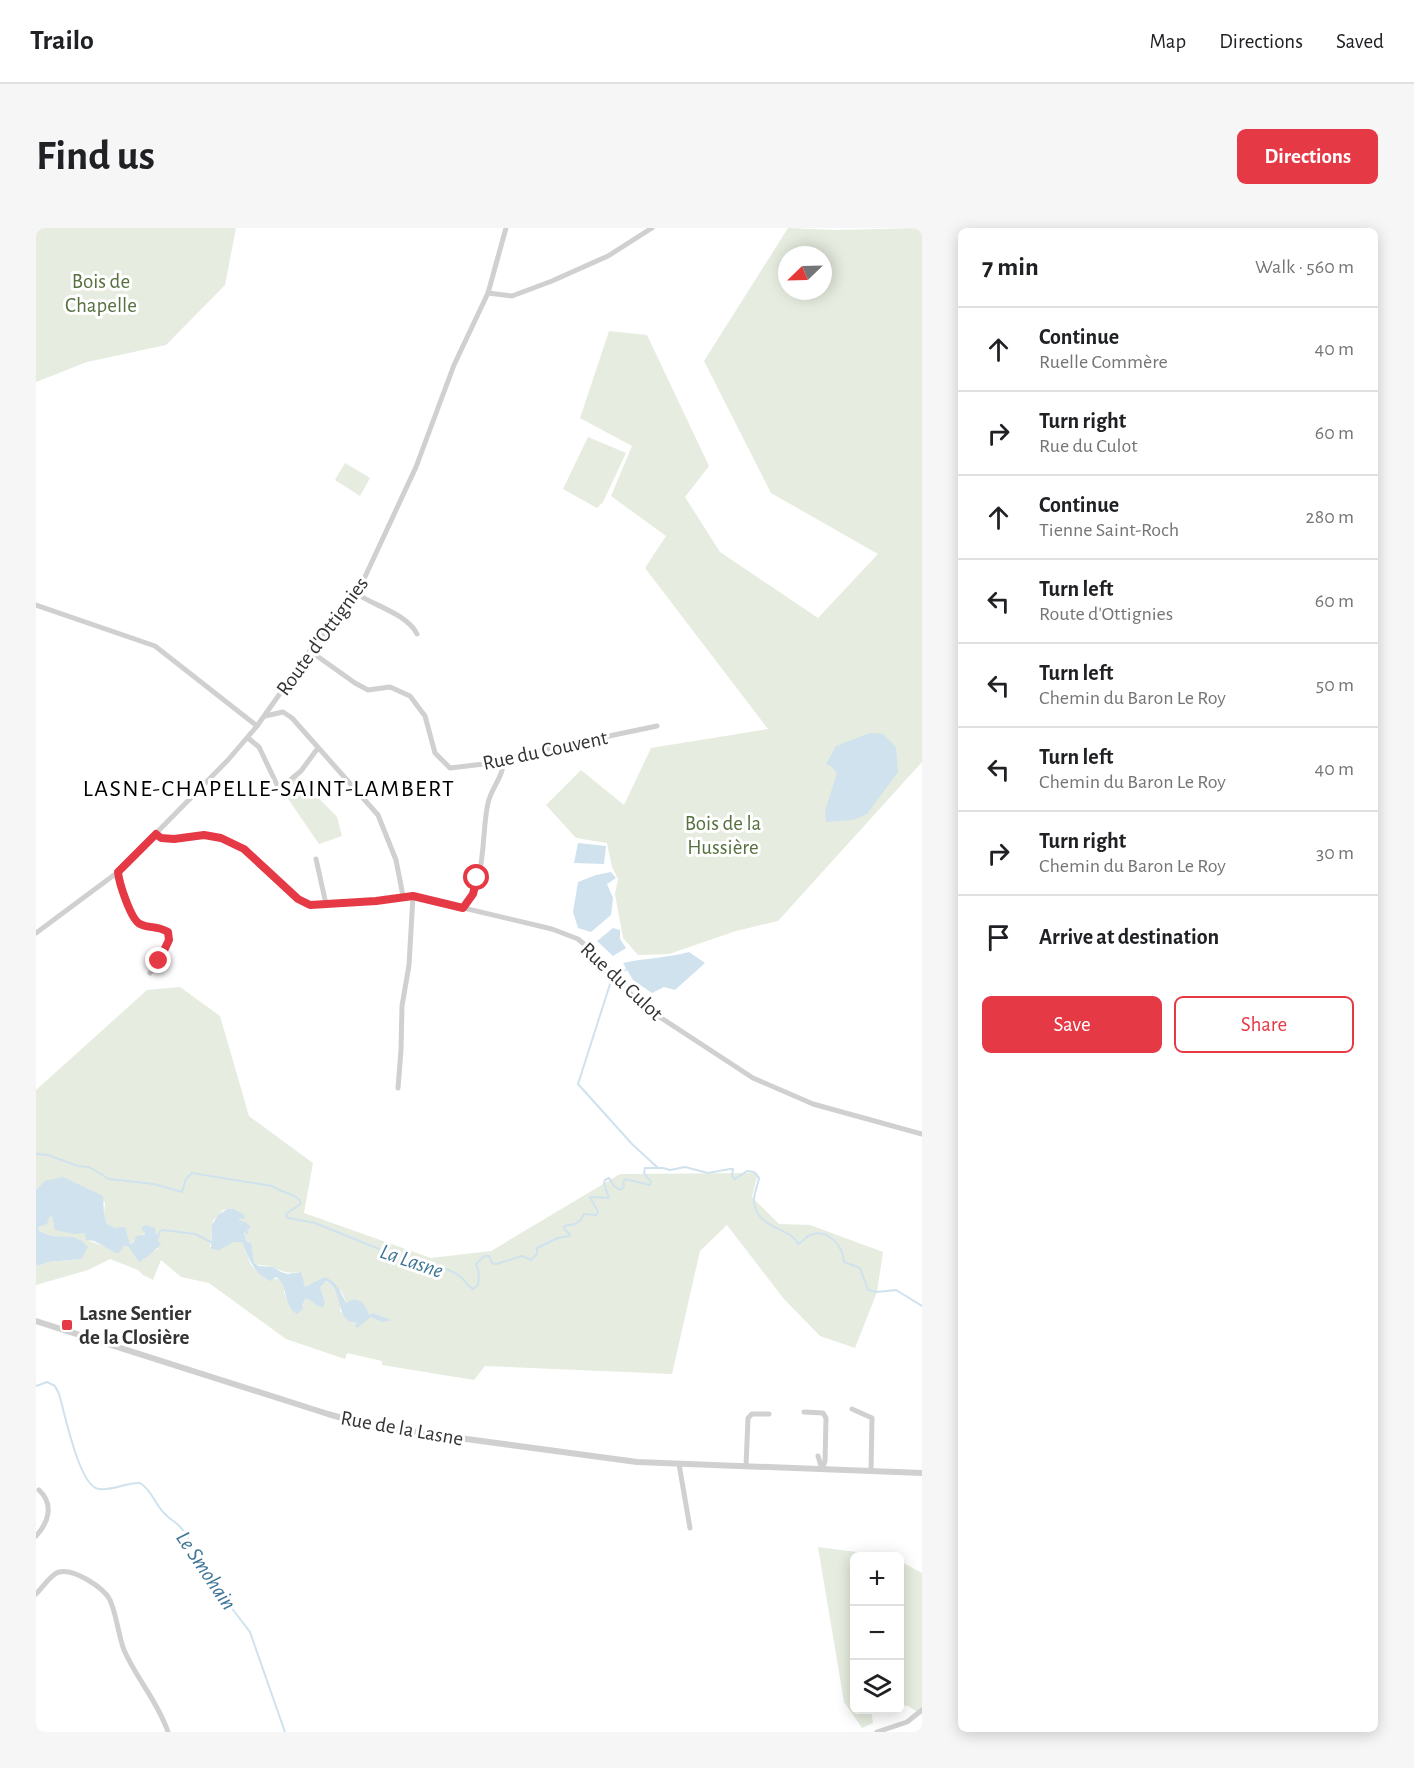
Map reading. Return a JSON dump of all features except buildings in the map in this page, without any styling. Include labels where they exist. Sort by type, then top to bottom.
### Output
[{"type":"street","name":"Route d'Ottignies","points":[[36,933],[118,872],[248,738],[310,651],[357,594],[416,467],[454,365],[489,293],[506,228]]},
{"type":"street","points":[[489,293],[512,296],[563,277],[608,256],[652,228]]},
{"type":"street","points":[[357,594],[371,604],[399,617],[417,634]]},
{"type":"street","points":[[36,605],[107,630],[132,636],[154,646],[257,726]]},
{"type":"street","name":"Rue du Couvent","points":[[310,651],[368,690],[390,687],[410,696],[425,716],[435,753],[450,768],[657,726]]},
{"type":"street","points":[[274,702],[299,726],[378,815],[396,860],[403,896]]},
{"type":"street","points":[[265,716],[283,712]]},
{"type":"street","points":[[248,738],[259,747],[279,789],[301,771],[318,748]]},
{"type":"street","points":[[463,908],[473,894],[484,845],[488,802],[500,777],[503,759]]},
{"type":"street","name":"Rue du Culot","points":[[156,834],[161,838],[174,839],[204,835],[221,838],[244,849],[298,899],[310,905],[394,900],[403,896],[413,896],[552,929],[578,939],[598,956],[623,987],[649,1010],[762,1083],[813,1104],[922,1134]]},
{"type":"street","points":[[316,859],[326,904]]},
{"type":"street","points":[[118,872],[133,919],[142,925],[159,927],[169,935],[159,961],[150,974]]},
{"type":"street","points":[[398,1088],[402,1006],[409,965],[413,896]]},
{"type":"street","name":"Rue de la Lasne","points":[[36,1321],[370,1426],[605,1459],[922,1473]]},
{"type":"street","points":[[852,1409],[874,1416],[871,1470]]},
{"type":"street","points":[[804,1412],[822,1413],[826,1418],[825,1461],[822,1468]]},
{"type":"street","points":[[746,1466],[748,1418],[752,1414],[769,1414]]},
{"type":"street","points":[[818,1456],[822,1468]]},
{"type":"street","points":[[679,1464],[690,1528]]},
{"type":"street","points":[[36,1536],[46,1525],[48,1512],[46,1497],[39,1490]]},
{"type":"street","points":[[36,1594],[55,1574],[61,1572],[81,1577],[105,1593],[114,1613],[123,1648],[158,1708],[168,1732]]},
{"type":"street","points":[[877,1732],[907,1722],[922,1710]]},
{"type":"green space","name":"Bois de Chapelle","points":[[36,228],[236,228],[225,285],[166,345],[87,362],[36,382]]},
{"type":"green space","name":"Bois de la Hussière","points":[[788,228],[834,230],[922,228],[922,762],[778,921],[736,931],[669,954],[638,955],[623,938],[615,894],[618,879],[612,867],[607,843],[576,838],[546,805],[581,770],[624,805],[651,748],[768,729],[645,568],[666,536],[611,496],[632,446],[580,418],[609,331],[647,335],[709,466],[685,497],[720,552],[818,618],[878,554],[771,493],[704,361]]},
{"type":"green space","points":[[588,437],[626,453],[603,502],[597,508],[563,489]]},
{"type":"green space","points":[[345,463],[370,478],[360,496],[335,480]]},
{"type":"green space","points":[[297,776],[337,817],[342,836],[319,844],[282,790],[289,785],[299,796],[302,794],[291,782]]},
{"type":"green space","points":[[180,987],[220,1016],[249,1116],[313,1163],[304,1213],[431,1258],[491,1251],[620,1174],[758,1173],[752,1197],[779,1224],[810,1225],[883,1252],[877,1292],[855,1348],[820,1336],[784,1299],[727,1225],[700,1251],[672,1374],[485,1366],[474,1380],[382,1365],[382,1361],[347,1353],[345,1359],[286,1339],[209,1283],[181,1277],[161,1260],[153,1280],[138,1270],[110,1259],[88,1270],[36,1285],[36,1266],[49,1262],[81,1259],[84,1245],[78,1240],[39,1231],[38,1227],[52,1216],[54,1225],[85,1233],[87,1240],[114,1250],[124,1246],[129,1247],[143,1260],[158,1249],[157,1240],[145,1233],[130,1244],[127,1235],[107,1224],[104,1214],[105,1202],[41,1185],[36,1190],[36,1090],[147,990]],"holes":[[[223,1210],[240,1213],[239,1220],[251,1228],[244,1231],[246,1241],[250,1242],[253,1263],[286,1272],[299,1272],[305,1287],[324,1277],[342,1292],[346,1303],[358,1300],[369,1315],[373,1313],[389,1319],[371,1317],[362,1322],[353,1323],[340,1311],[338,1295],[328,1282],[323,1282],[320,1287],[325,1302],[317,1306],[306,1298],[302,1305],[289,1305],[284,1292],[285,1288],[281,1282],[278,1279],[266,1279],[251,1265],[242,1242],[210,1247],[213,1221]]]},
{"type":"green space","points":[[818,1547],[857,1552],[850,1552],[850,1711],[844,1702]]},
{"type":"green space","points":[[904,1563],[922,1573],[922,1715],[904,1706]]},
{"type":"green space","points":[[852,1714],[872,1714],[873,1723],[862,1728]]},
{"type":"water","points":[[870,733],[883,734],[896,747],[898,772],[867,814],[853,820],[826,822],[825,811],[837,773],[826,764],[836,746]]},
{"type":"water","points":[[578,843],[606,846],[604,864],[574,863]]},
{"type":"water","points":[[611,872],[616,878],[607,884],[613,898],[611,915],[591,932],[578,928],[573,912],[578,882]]},
{"type":"water","points":[[613,928],[620,930],[620,939],[626,948],[613,956],[597,941]]},
{"type":"water","points":[[689,952],[705,963],[675,990],[664,987],[652,993],[633,980],[623,963],[672,956]]},
{"type":"water","points":[[63,1177],[103,1196],[107,1224],[115,1228],[125,1227],[130,1244],[134,1242],[136,1236],[144,1235],[141,1228],[146,1225],[155,1228],[155,1233],[160,1237],[157,1240],[161,1243],[139,1262],[129,1247],[124,1246],[119,1253],[116,1253],[94,1241],[86,1240],[85,1233],[74,1234],[55,1230],[52,1216],[47,1224],[38,1227],[39,1231],[53,1236],[73,1237],[88,1247],[81,1259],[49,1262],[36,1266],[36,1190],[45,1181]]},
{"type":"water","points":[[227,1209],[234,1209],[244,1215],[245,1219],[240,1218],[239,1220],[247,1223],[251,1228],[247,1230],[249,1235],[244,1232],[246,1241],[251,1243],[254,1263],[259,1266],[273,1267],[288,1274],[301,1272],[305,1287],[324,1277],[338,1287],[346,1303],[357,1300],[366,1307],[369,1315],[373,1313],[392,1320],[382,1322],[371,1317],[357,1328],[355,1325],[358,1323],[350,1322],[345,1318],[336,1292],[326,1281],[320,1287],[325,1302],[323,1307],[317,1306],[306,1298],[302,1305],[303,1309],[297,1314],[289,1306],[280,1281],[276,1277],[270,1281],[260,1274],[252,1264],[242,1242],[234,1242],[219,1250],[211,1249],[212,1225],[218,1215]]},
{"type":"waterway","points":[[619,974],[627,969]]},
{"type":"waterway","points":[[612,978],[578,1084],[632,1144],[658,1168]]},
{"type":"waterway","name":"La Lasne","points":[[36,1154],[48,1155],[78,1166],[89,1167],[109,1179],[154,1184],[182,1192],[186,1179],[192,1173],[272,1186],[296,1197],[301,1203],[287,1213],[288,1218],[315,1223],[426,1268],[435,1267],[450,1271],[460,1276],[473,1289],[478,1285],[479,1273],[476,1264],[484,1256],[489,1256],[492,1263],[496,1264],[522,1256],[531,1260],[537,1254],[537,1248],[558,1238],[569,1236],[564,1226],[575,1224],[584,1214],[596,1215],[598,1212],[590,1197],[609,1198],[604,1183],[609,1178],[620,1190],[624,1187],[625,1179],[650,1185],[651,1182],[644,1173],[645,1168],[670,1170],[685,1167],[708,1173],[733,1169],[732,1176],[735,1179],[747,1171],[754,1172],[759,1178],[754,1196],[756,1211],[767,1223],[789,1234],[798,1244],[817,1233],[828,1236],[838,1245],[844,1262],[860,1268],[868,1290],[877,1292],[896,1290],[922,1306]]},
{"type":"waterway","points":[[158,1236],[160,1231],[164,1230],[195,1234],[211,1242]]},
{"type":"waterway","name":"Le Smohain","points":[[36,1386],[47,1382],[55,1386],[79,1463],[92,1485],[104,1489],[140,1483],[164,1513],[185,1533],[198,1564],[250,1632],[285,1732]]},
{"type":"place","name":"Lasne Sentier de la Closière","points":[[67,1325]]},
{"type":"district","name":"LASNE-CHAPELLE-SAINT-LAMBERT","points":[[269,788]]},
{"type":"route","points":[[159,961],[169,940],[168,932],[159,927],[139,924],[133,919],[118,872],[156,834],[161,838],[174,839],[204,835],[221,838],[244,849],[298,899],[310,905],[394,900],[403,896],[413,896],[463,908],[471,899],[477,878]]}]
